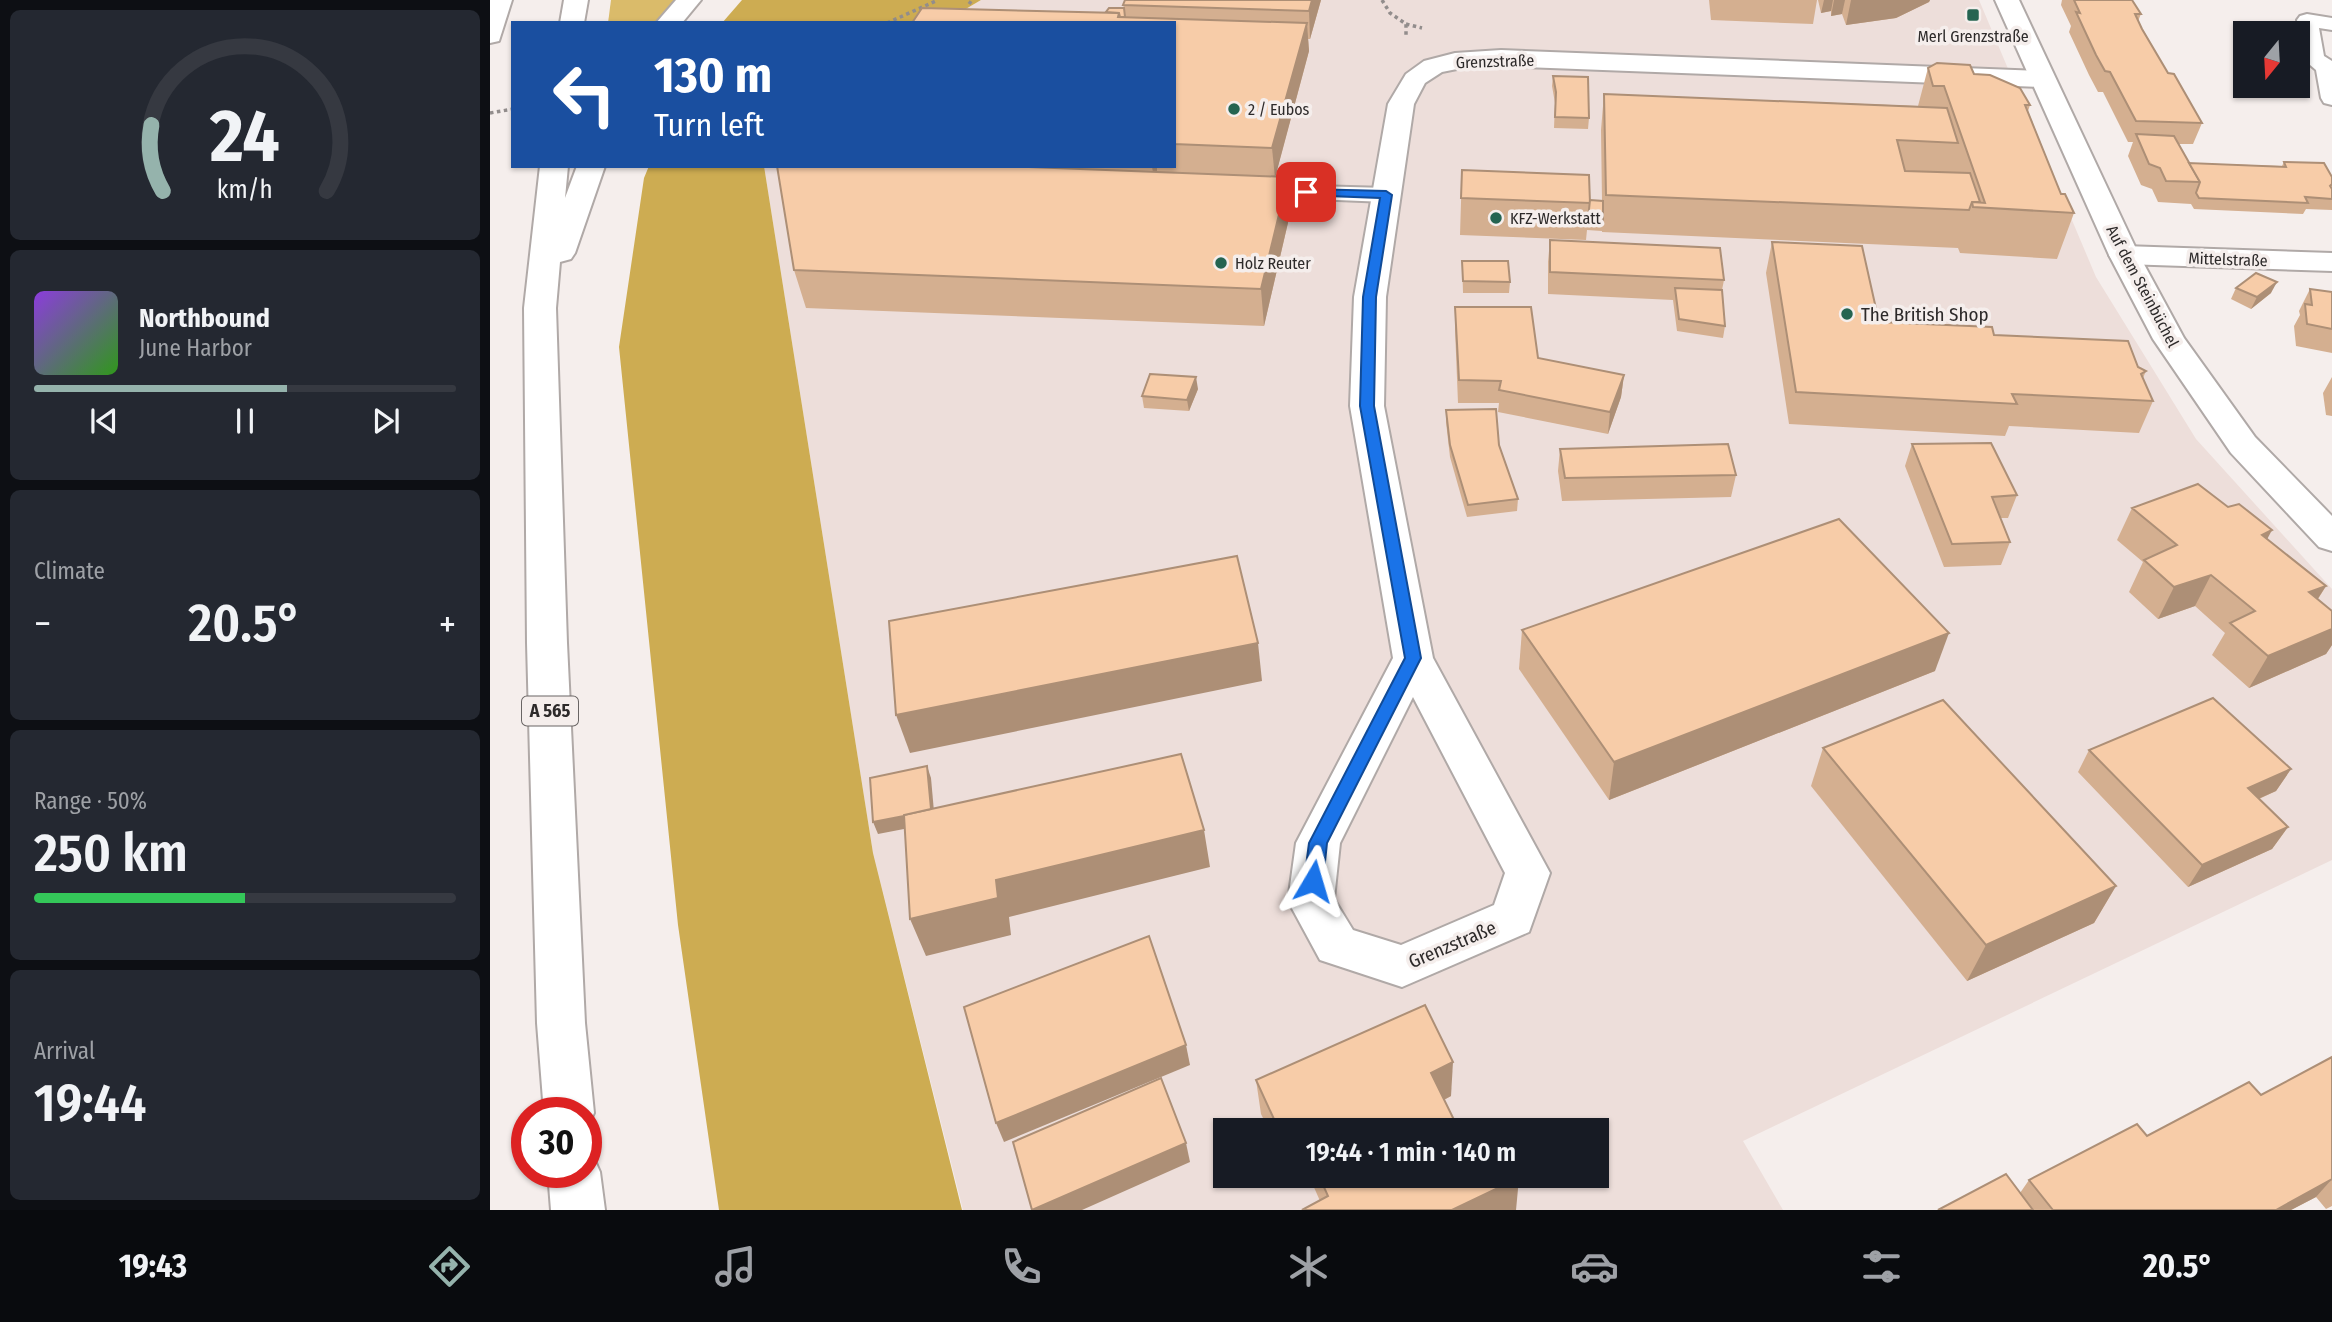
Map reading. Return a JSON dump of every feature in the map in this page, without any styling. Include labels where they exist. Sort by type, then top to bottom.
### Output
[{"type":"main road","points":[[490,36],[500,0]]},
{"type":"main road","points":[[572,21],[576,0]]},
{"type":"main road","points":[[670,21],[689,0]]},
{"type":"main road","name":"Auf dem Steinbüchel","points":[[2007,0],[2124,256],[2169,339],[2243,445],[2332,538]]},
{"type":"main road","name":"Grenzstraße","points":[[1413,658],[1318,843],[1311,901],[1337,946],[1402,966],[1513,918],[1528,873],[1413,658],[1367,406],[1370,297],[1401,104],[1417,77],[1435,66],[1462,59],[1501,58],[2042,79]]},
{"type":"main road","name":"A 565","points":[[554,168],[540,308],[549,684],[561,1023],[568,1097]]},
{"type":"main road","points":[[540,308],[590,168]]},
{"type":"main road","name":"Mittelstraße","points":[[2124,256],[2332,262]]},
{"type":"main road","points":[[576,1188],[578,1210]]},
{"type":"lane","points":[[2332,24],[2307,20],[2314,59],[2329,67],[2332,98]]},
{"type":"lane","points":[[1225,190],[1386,195]]},
{"type":"path","points":[[891,21],[938,0]]},
{"type":"path","points":[[490,113],[511,109]]},
{"type":"shaded area","points":[[611,0],[678,0],[659,21],[608,21]]},
{"type":"shaded area","points":[[742,0],[981,0],[945,21],[724,21]]},
{"type":"shaded area","points":[[981,0],[1979,0],[2096,277],[2196,439],[2332,589],[2332,860],[1743,1141],[1783,1210],[963,1210],[873,853],[764,168],[1176,168],[1176,21],[945,21]]},
{"type":"shaded area","points":[[648,168],[764,168],[873,853],[962,1210],[719,1210],[678,925],[619,347],[644,178]]},
{"type":"building","points":[[1125,0],[1312,0],[1309,11],[1123,5]]},
{"type":"building","points":[[2074,0],[2132,0],[2141,14],[2135,14],[2142,29],[2168,73],[2174,74],[2202,123],[2136,121],[2110,72],[2105,71],[2096,55],[2076,12],[2080,13]]},
{"type":"building","name":"2 / Eubos","points":[[922,8],[1119,13],[1118,17],[1307,23],[1272,148],[1176,144],[1176,21],[913,21]]},
{"type":"building","points":[[1109,8],[1124,8],[1125,17],[1120,17],[1119,13],[1106,12]]},
{"type":"building","points":[[1937,63],[1970,65],[1974,74],[1990,75],[2020,88],[2030,105],[2025,105],[2061,194],[2065,194],[2074,213],[1973,207],[1972,202],[1985,203],[1944,86],[1933,86],[1928,68]]},
{"type":"building","points":[[1553,76],[1588,77],[1589,118],[1555,117],[1556,92]]},
{"type":"building","points":[[1604,94],[1947,108],[1958,143],[1897,140],[1905,171],[1970,173],[1980,202],[1972,202],[1969,210],[1606,195]]},
{"type":"building","points":[[2136,134],[2174,136],[2200,182],[2166,181],[2160,168],[2149,164]]},
{"type":"building","points":[[2284,162],[2324,163],[2332,177],[2332,199],[2305,197],[2308,203],[2199,198],[2196,193],[2200,182],[2189,163],[2286,167]]},
{"type":"building","points":[[777,168],[1057,168],[1288,177],[1261,289],[794,270]]},
{"type":"building","points":[[1462,170],[1589,175],[1590,203],[1461,198]]},
{"type":"building","points":[[1590,200],[1603,201],[1603,220],[1588,219]]},
{"type":"building","points":[[1550,240],[1720,248],[1724,280],[1550,272]]},
{"type":"building","points":[[1772,242],[1862,246],[1879,322],[1992,327],[1994,335],[2128,341],[2138,367],[2146,371],[2141,374],[2153,401],[2012,394],[2017,404],[1796,392]]},
{"type":"building","points":[[1462,261],[1508,261],[1510,282],[1463,281]]},
{"type":"building","points":[[2256,273],[2277,282],[2257,297],[2236,288]]},
{"type":"building","points":[[1675,288],[1722,290],[1725,326],[1679,319]]},
{"type":"building","points":[[2310,289],[2332,292],[2332,329],[2307,324],[2305,304],[2312,305]]},
{"type":"building","points":[[1455,307],[1531,307],[1538,358],[1624,375],[1610,412],[1499,390],[1501,381],[1459,380]]},
{"type":"building","points":[[1150,374],[1196,377],[1187,400],[1142,396]]},
{"type":"building","points":[[1496,409],[1499,445],[1518,499],[1468,505],[1450,445],[1446,410]]},
{"type":"building","points":[[1991,443],[2017,495],[1992,497],[2010,542],[1952,544],[1912,444]]},
{"type":"building","points":[[1728,444],[1736,475],[1565,478],[1560,449]]},
{"type":"building","points":[[2198,484],[2228,507],[2239,504],[2272,530],[2262,535],[2326,586],[2309,592],[2332,611],[2332,629],[2268,656],[2230,623],[2255,611],[2211,575],[2174,587],[2144,560],[2177,545],[2132,508]]},
{"type":"building","points":[[1839,519],[1949,633],[1614,762],[1522,630]]},
{"type":"building","points":[[1237,556],[1258,643],[896,715],[889,621]]},
{"type":"building","points":[[2213,698],[2291,769],[2248,788],[2288,827],[2202,865],[2089,750]]},
{"type":"building","points":[[1943,700],[2116,886],[1986,945],[1823,748]]},
{"type":"building","points":[[1181,754],[1204,830],[996,880],[998,898],[910,919],[904,815]]},
{"type":"building","points":[[927,766],[931,809],[873,822],[870,778]]},
{"type":"building","points":[[1149,936],[1186,1045],[996,1123],[964,1007]]},
{"type":"building","points":[[1425,1005],[1453,1062],[1431,1073],[1453,1118],[1273,1118],[1256,1080]]},
{"type":"building","points":[[2332,1057],[2332,1179],[2276,1210],[2053,1210],[2029,1180],[2137,1124],[2147,1136],[2249,1082],[2261,1095]]},
{"type":"building","points":[[1161,1078],[1186,1143],[1032,1210],[1013,1142]]},
{"type":"building","points":[[2006,1174],[2033,1210],[1938,1210]]},
{"type":"building","points":[[1324,1188],[1498,1188],[1452,1210],[1302,1210],[1328,1196]]},
{"type":"place","name":"Merl Grenzstraße","points":[[1973,15]]},
{"type":"place","name":"2 / Eubos","points":[[1234,109]]},
{"type":"place","name":"KFZ-Werkstatt","points":[[1496,218]]},
{"type":"place","name":"Holz Reuter","points":[[1221,263]]},
{"type":"place","name":"The British Shop","points":[[1847,314]]},
{"type":"route","points":[[1306,192],[1386,195],[1370,297],[1367,406],[1413,658],[1318,843],[1313,881]]}]
